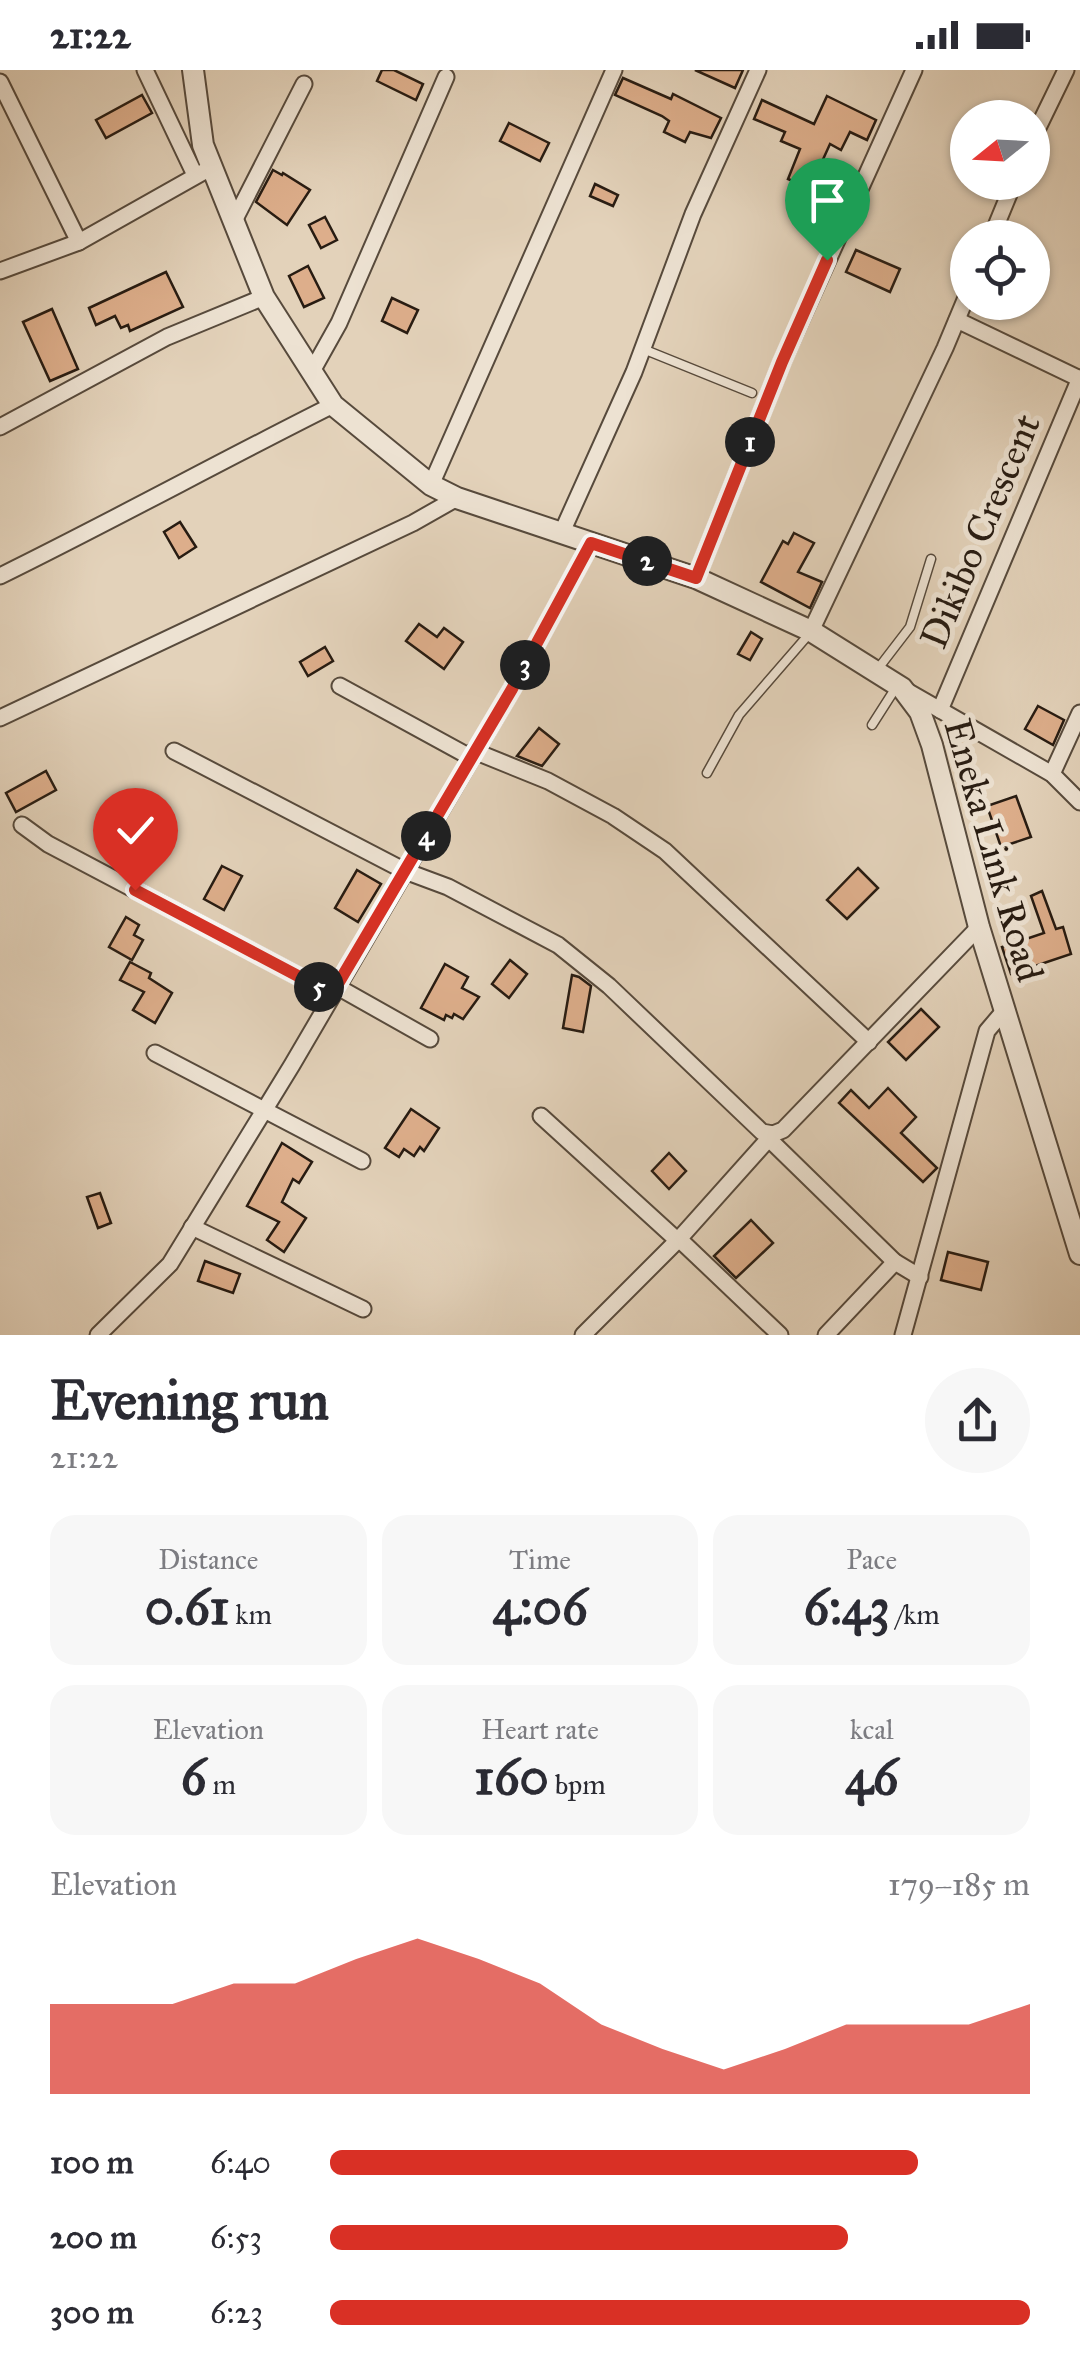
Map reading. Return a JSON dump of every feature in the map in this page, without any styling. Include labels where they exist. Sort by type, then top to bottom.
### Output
[{"type":"street","points":[[0,271],[79,242],[204,171],[145,70]]},
{"type":"street","name":"Eneka Link Road","points":[[193,70],[204,171],[235,219],[264,296],[334,405],[431,485],[457,498],[696,578],[811,631],[900,686],[920,712],[979,927],[1080,1254]]},
{"type":"street","points":[[431,485],[614,70]]},
{"type":"street","points":[[562,532],[643,349],[693,214],[758,70]]},
{"type":"street","points":[[696,578],[782,362],[914,70]]},
{"type":"street","points":[[1050,103],[1066,70]]},
{"type":"street","points":[[312,373],[338,323],[446,77]]},
{"type":"street","points":[[0,82],[79,242]]},
{"type":"street","points":[[235,219],[304,84]]},
{"type":"street","points":[[0,427],[167,336],[264,296]]},
{"type":"street","points":[[811,631],[956,320],[1080,378]]},
{"type":"street","name":"Dikibo Crescent","points":[[940,710],[1080,378]]},
{"type":"street","points":[[0,576],[138,509],[237,453],[334,405]]},
{"type":"street","points":[[0,718],[396,531],[457,498]]},
{"type":"street","points":[[98,1335],[170,1264],[512,689],[591,543]]},
{"type":"street","points":[[340,686],[472,754],[548,781],[613,816],[665,851],[869,1042]]},
{"type":"street","points":[[900,686],[1052,774],[1080,802]]},
{"type":"street","points":[[1052,774],[1080,713]]},
{"type":"street","points":[[174,751],[405,871],[448,887],[570,954],[609,986],[762,1132],[771,1136],[894,1262],[920,1277]]},
{"type":"street","points":[[22,825],[48,844],[430,1039]]},
{"type":"street","points":[[583,1335],[678,1240],[771,1136],[783,1130],[979,927]]},
{"type":"street","points":[[903,1335],[987,1031],[1004,1011]]},
{"type":"street","points":[[155,1053],[362,1160]]},
{"type":"street","points":[[541,1116],[780,1335]]},
{"type":"street","points":[[192,1227],[362,1309]]},
{"type":"street","points":[[826,1335],[894,1262]]},
{"type":"lane","points":[[643,349],[752,393]]},
{"type":"lane","points":[[876,670],[910,627],[931,559]]},
{"type":"lane","points":[[706,773],[739,715],[811,631]]},
{"type":"lane","points":[[872,725],[900,686]]},
{"type":"building","points":[[382,70],[394,70],[423,84],[416,100],[377,81]]},
{"type":"building","points":[[695,70],[743,70],[735,88]]},
{"type":"building","points":[[623,78],[671,99],[673,94],[721,118],[711,138],[690,132],[685,142],[664,132],[669,121],[615,95]]},
{"type":"building","points":[[142,95],[152,113],[106,138],[96,120]]},
{"type":"building","points":[[827,96],[876,120],[867,140],[850,132],[841,150],[830,144],[820,166],[850,178],[840,201],[788,179],[800,149],[781,141],[785,132],[754,119],[762,100],[814,124]]},
{"type":"building","points":[[509,123],[549,143],[540,161],[500,141]]},
{"type":"building","points":[[273,170],[310,190],[287,225],[256,202]]},
{"type":"building","points":[[595,184],[618,195],[613,206],[590,196]]},
{"type":"building","points":[[325,217],[337,240],[321,248],[309,225]]},
{"type":"building","points":[[856,250],[900,269],[890,292],[846,272]]},
{"type":"building","points":[[308,266],[324,298],[304,307],[289,276]]},
{"type":"building","points":[[166,272],[183,307],[130,331],[128,325],[121,328],[115,316],[96,325],[89,308]]},
{"type":"building","points":[[392,298],[418,310],[407,333],[382,321]]},
{"type":"building","points":[[52,309],[78,369],[50,381],[23,322]]},
{"type":"building","points":[[180,522],[196,547],[179,558],[164,532]]},
{"type":"building","points":[[794,533],[814,543],[798,572],[822,582],[810,608],[761,582],[783,541],[788,544]]},
{"type":"building","points":[[419,624],[437,637],[444,628],[463,642],[444,669],[406,641]]},
{"type":"building","points":[[751,632],[762,639],[750,660],[738,654]]},
{"type":"building","points":[[325,647],[333,661],[308,676],[300,662]]},
{"type":"building","points":[[1038,706],[1064,720],[1053,745],[1025,729]]},
{"type":"building","points":[[539,728],[559,744],[542,766],[517,756]]},
{"type":"building","points":[[46,771],[56,790],[16,812],[6,793]]},
{"type":"building","points":[[1016,796],[1031,837],[1001,847],[987,806]]},
{"type":"building","points":[[222,866],[242,876],[224,910],[204,899]]},
{"type":"building","points":[[858,868],[878,888],[847,919],[827,900]]},
{"type":"building","points":[[357,870],[381,884],[358,922],[335,908]]},
{"type":"building","points":[[1042,891],[1056,929],[1063,927],[1071,954],[1011,974],[1002,947],[1044,933],[1031,896]]},
{"type":"building","points":[[126,917],[139,925],[134,935],[143,940],[132,960],[109,947]]},
{"type":"building","points":[[510,960],[527,974],[509,998],[492,984]]},
{"type":"building","points":[[130,962],[151,973],[149,978],[172,993],[155,1023],[133,1010],[144,992],[120,980]]},
{"type":"building","points":[[445,964],[468,977],[462,988],[479,997],[463,1019],[454,1014],[452,1018],[446,1015],[444,1020],[421,1008]]},
{"type":"building","points":[[572,975],[591,986],[583,1032],[563,1028]]},
{"type":"building","points":[[921,1009],[939,1027],[906,1060],[888,1042]]},
{"type":"building","points":[[888,1088],[916,1117],[901,1133],[937,1168],[923,1182],[839,1103],[851,1090],[869,1108]]},
{"type":"building","points":[[411,1109],[439,1128],[424,1151],[420,1147],[414,1156],[404,1149],[399,1157],[385,1148]]},
{"type":"building","points":[[282,1143],[312,1162],[299,1183],[293,1179],[282,1202],[306,1218],[284,1252],[267,1240],[279,1222],[247,1206]]},
{"type":"building","points":[[669,1153],[686,1171],[669,1189],[652,1171]]},
{"type":"building","points":[[100,1193],[111,1223],[98,1228],[87,1197]]},
{"type":"building","points":[[751,1220],[773,1243],[736,1278],[714,1256]]},
{"type":"building","points":[[948,1252],[988,1262],[981,1290],[941,1280]]},
{"type":"building","points":[[205,1261],[240,1274],[233,1293],[198,1281]]},
{"type":"route","points":[[135,890],[332,994],[512,689],[591,543],[696,578],[827,260]]}]
